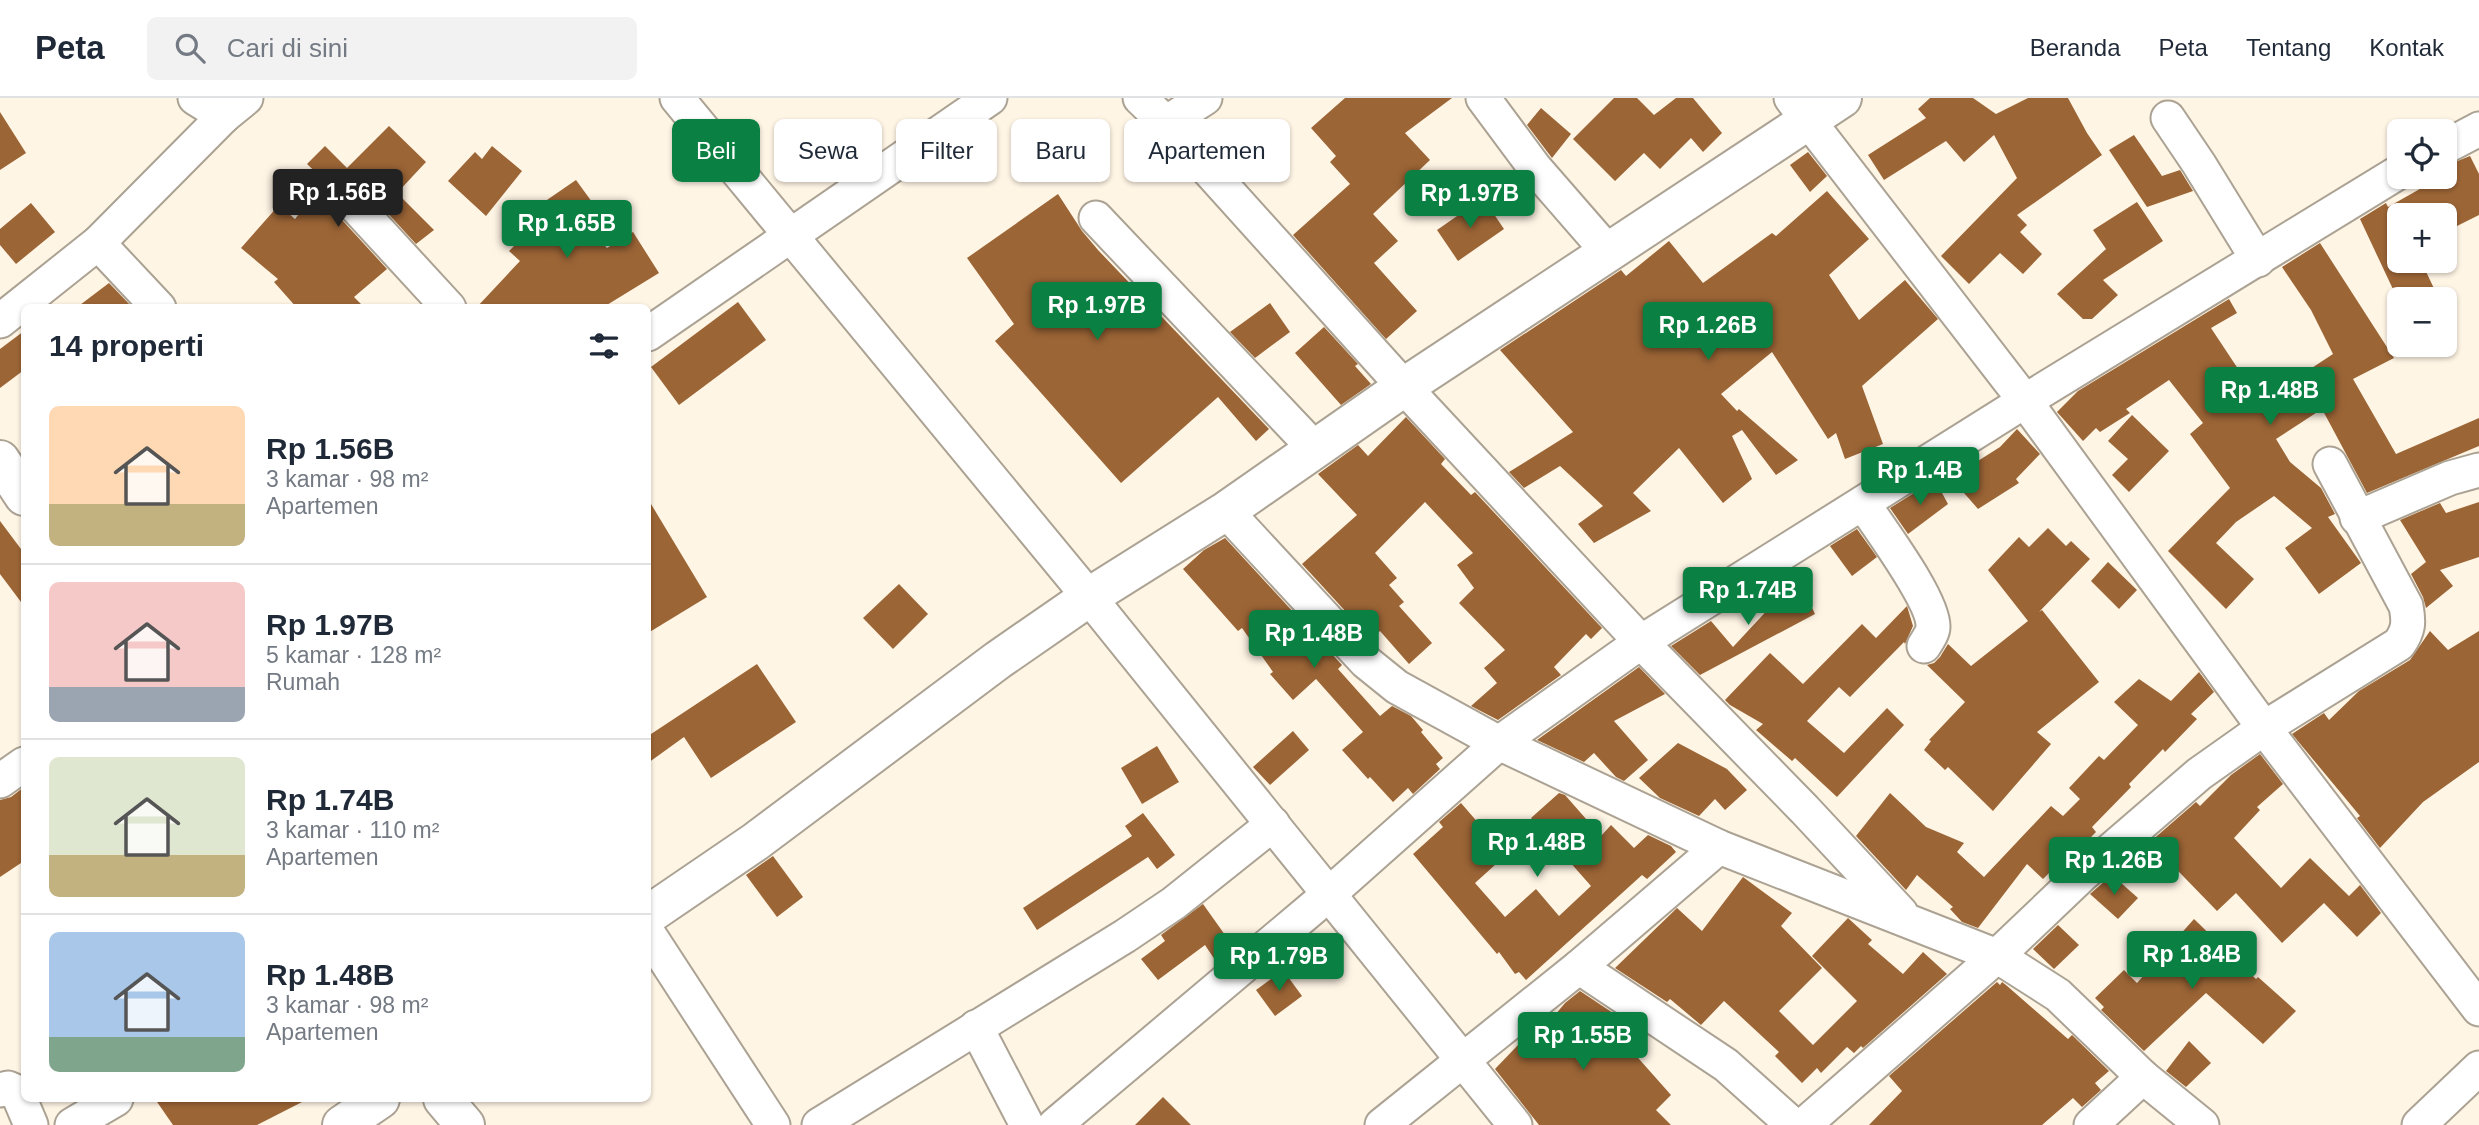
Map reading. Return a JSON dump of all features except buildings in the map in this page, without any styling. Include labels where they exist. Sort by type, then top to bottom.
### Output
[{"type":"main road","points":[[651,913],[755,842],[998,660],[1089,597],[1226,511],[1404,387],[1609,253],[1799,109],[1842,98]]},
{"type":"main road","points":[[0,460],[21,492]]},
{"type":"main road","points":[[342,1125],[376,1102]]},
{"type":"main road","points":[[446,1102],[465,1125]]},
{"type":"street","points":[[195,98],[235,107]]},
{"type":"street","points":[[677,98],[1089,597],[1515,1125]]},
{"type":"street","points":[[651,332],[990,98]]},
{"type":"street","points":[[1140,98],[1163,119]]},
{"type":"street","points":[[1173,119],[1205,98]]},
{"type":"street","points":[[1483,98],[1535,168],[1609,253]]},
{"type":"street","points":[[21,304],[98,243],[235,107]]},
{"type":"street","points":[[1799,109],[2025,401],[2264,728],[2479,1009]]},
{"type":"street","points":[[2168,118],[2258,260]]},
{"type":"street","points":[[2457,140],[2479,128]]},
{"type":"street","points":[[1055,1125],[1328,895],[1499,743],[1641,642],[2025,401],[2387,179]]},
{"type":"street","points":[[1220,182],[1404,387],[1641,642],[1908,920]]},
{"type":"street","points":[[347,197],[445,304]]},
{"type":"street","points":[[1096,218],[1315,450]]},
{"type":"street","points":[[98,243],[155,304]]},
{"type":"street","points":[[0,321],[21,304]]},
{"type":"street","points":[[1804,1125],[1997,956],[2082,875],[2199,774],[2264,728],[2399,644],[2407,632],[2409,622],[2406,606],[2330,464]]},
{"type":"street","points":[[2357,518],[2450,478],[2479,470]]},
{"type":"street","points":[[1863,503],[1915,582],[1930,613],[1933,626],[1924,646]]},
{"type":"street","points":[[1226,511],[1366,663],[1397,687],[1499,743],[1719,847],[1997,956],[2058,995],[2143,1077],[2202,1125]]},
{"type":"street","points":[[0,781],[21,766]]},
{"type":"street","points":[[819,1125],[1155,916],[1273,824]]},
{"type":"street","points":[[1382,1125],[1580,967],[1719,847]]},
{"type":"street","points":[[651,938],[773,1125]]},
{"type":"street","points":[[1580,967],[1717,1059],[1793,1125]]},
{"type":"street","points":[[976,1027],[1027,1125]]},
{"type":"street","points":[[2419,1125],[2479,1068]]},
{"type":"street","points":[[2091,1125],[2143,1077]]},
{"type":"street","points":[[0,1090],[8,1088],[17,1092],[21,1101]]},
{"type":"street","points":[[21,1102],[31,1125]]},
{"type":"street","points":[[72,1125],[111,1102]]}]
